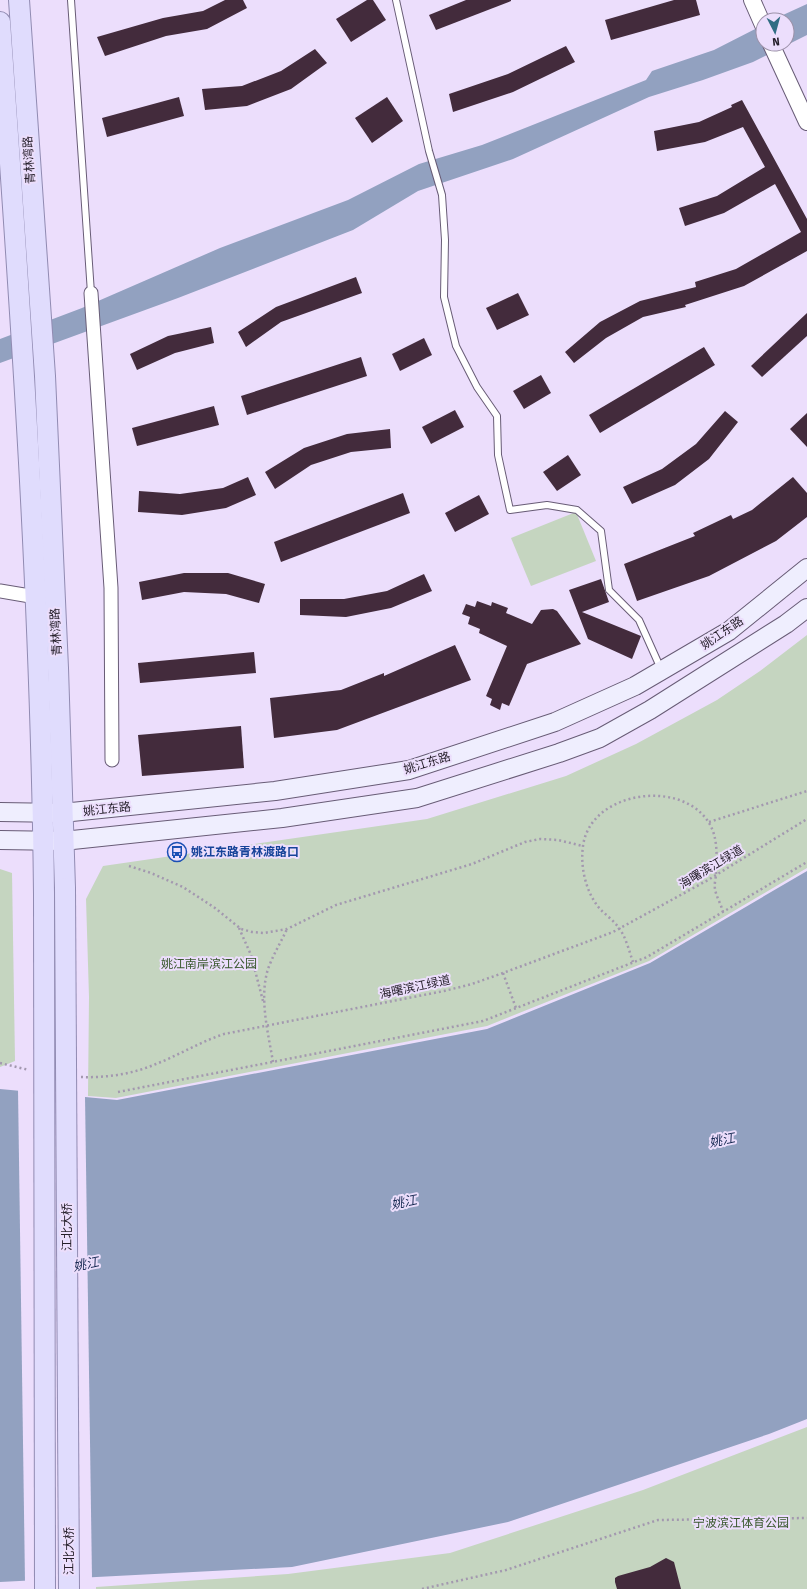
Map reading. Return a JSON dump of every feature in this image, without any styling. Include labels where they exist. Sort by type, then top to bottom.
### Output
[{"type":"main road","name":"青林湾路","points":[[18,0],[30,321],[26,395],[36,597],[44,894]]},
{"type":"main road","name":"青林湾路","points":[[0,22],[30,321],[45,376],[58,668],[65,888]]},
{"type":"main road","name":"姚江东路","points":[[0,812],[62,813],[275,791],[409,770],[555,722],[634,686],[729,631],[807,568]]},
{"type":"main road","points":[[0,840],[63,841],[282,818],[416,798],[559,753],[600,738],[650,710],[786,624],[807,608]]},
{"type":"main road","name":"江北大桥","points":[[65,888],[69,1589]]},
{"type":"main road","name":"江北大桥","points":[[44,894],[45,1589]]},
{"type":"street","points":[[752,0],[757,12]]},
{"type":"street","points":[[774,52],[807,122]]},
{"type":"street","points":[[91,293],[111,588],[112,760]]},
{"type":"street","points":[[0,591],[36,597]]},
{"type":"lane","points":[[71,0],[91,293]]},
{"type":"lane","points":[[396,0],[429,151],[442,195],[445,240],[444,297],[456,346],[477,387],[497,416],[498,455],[510,510],[547,505],[577,510],[601,531],[609,590],[639,620],[662,670]]},
{"type":"path","points":[[709,822],[807,791]]},
{"type":"path","points":[[634,962],[619,928],[599,907],[591,896],[584,873],[582,846],[586,834],[602,813],[627,799],[655,796],[674,799],[687,804],[700,812],[709,822],[715,838],[716,875],[714,888],[723,912]]},
{"type":"path","name":"海曙滨江绿道","points":[[78,1077],[93,1078],[131,1073],[157,1064],[202,1042],[224,1034],[444,991],[472,984],[619,928],[716,875],[807,819]]},
{"type":"path","points":[[129,866],[151,873],[183,887],[215,908],[238,926],[252,932],[264,933],[287,929],[336,905],[472,864],[525,842],[540,839],[558,840],[582,846]]},
{"type":"path","points":[[118,1092],[483,1021],[647,956],[807,862]]},
{"type":"path","points":[[238,926],[251,955],[265,1005]]},
{"type":"path","points":[[273,1062],[267,1026],[264,988],[268,969],[287,929]]},
{"type":"path","points":[[503,973],[516,1008]]},
{"type":"path","points":[[0,1063],[34,1072]]},
{"type":"path","points":[[422,1589],[506,1570],[658,1520],[807,1518]]},
{"type":"green space","points":[[576,512],[596,561],[531,586],[511,538]]},
{"type":"green space","name":"姚江南岸滨江公园","points":[[807,635],[807,868],[649,961],[487,1026],[116,1098],[88,1096],[89,997],[86,899],[103,866],[427,819],[566,776],[636,744],[717,700],[760,671]]},
{"type":"green space","points":[[0,869],[12,873],[15,1061],[0,1067]]},
{"type":"green space","name":"宁波滨江体育公园","points":[[807,1427],[807,1589],[96,1589],[96,1587],[288,1574],[450,1553],[643,1490]]},
{"type":"water","points":[[807,4],[807,35],[795,41],[795,12],[790,12]]},
{"type":"water","points":[[755,29],[755,52],[773,52],[753,62],[649,97],[513,159],[418,191],[353,230],[178,298],[0,363],[0,339],[82,308],[220,248],[348,200],[419,164],[482,145],[646,80],[652,71],[714,50]]},
{"type":"water","name":"姚江","points":[[807,871],[807,1419],[769,1434],[508,1522],[292,1567],[0,1582],[0,1089],[117,1100],[487,1029],[650,963]]},
{"type":"pier","points":[[18,1089],[85,1096],[92,1579],[25,1582]]},
{"type":"building","points":[[225,0],[243,0],[247,8],[207,29],[166,36],[105,56],[97,37],[163,18],[203,11]]},
{"type":"building","points":[[367,0],[373,0],[386,20],[351,42],[336,19]]},
{"type":"building","points":[[466,0],[511,1],[436,30],[429,15]]},
{"type":"building","points":[[674,0],[696,0],[700,15],[611,40],[605,20]]},
{"type":"building","points":[[566,46],[575,62],[513,92],[453,112],[449,94],[508,74]]},
{"type":"building","points":[[315,49],[327,63],[291,89],[247,106],[205,110],[202,89],[242,86],[281,71]]},
{"type":"building","points":[[179,97],[184,116],[107,137],[102,118]]},
{"type":"building","points":[[387,97],[403,121],[372,143],[355,118]]},
{"type":"building","points":[[742,100],[807,219],[807,251],[744,286],[685,305],[686,307],[643,317],[606,338],[574,363],[565,352],[600,322],[640,301],[696,287],[695,282],[736,269],[801,232],[775,184],[724,213],[685,226],[679,208],[717,196],[765,167],[743,127],[705,142],[657,151],[654,131],[699,122],[732,107],[731,105]]},
{"type":"building","points":[[356,277],[362,293],[281,322],[246,347],[238,332],[276,307]]},
{"type":"building","points":[[518,293],[529,315],[497,330],[486,308]]},
{"type":"building","points":[[807,313],[807,336],[762,377],[751,366]]},
{"type":"building","points":[[211,327],[214,343],[175,353],[137,370],[130,354],[168,336]]},
{"type":"building","points":[[424,338],[432,355],[400,371],[392,354]]},
{"type":"building","points":[[704,347],[715,365],[600,433],[589,415]]},
{"type":"building","points":[[361,357],[367,376],[247,415],[241,396]]},
{"type":"building","points":[[541,375],[551,393],[524,409],[513,391]]},
{"type":"building","points":[[214,406],[219,425],[137,446],[132,428]]},
{"type":"building","points":[[455,410],[464,427],[431,444],[422,427]]},
{"type":"building","points":[[725,411],[738,422],[709,459],[675,485],[632,504],[623,487],[662,469],[696,444]]},
{"type":"building","points":[[807,413],[807,447],[790,429]]},
{"type":"building","points":[[390,429],[391,448],[351,452],[311,465],[275,489],[265,472],[304,448],[347,434]]},
{"type":"building","points":[[568,455],[581,475],[557,491],[543,472]]},
{"type":"building","points":[[248,477],[256,495],[226,508],[182,515],[138,512],[139,491],[180,494],[223,488]]},
{"type":"building","points":[[793,477],[807,493],[807,517],[776,541],[709,576],[637,601],[624,564],[695,536],[693,533],[731,515],[733,519],[752,510]]},
{"type":"building","points":[[403,493],[410,513],[281,562],[274,542]]},
{"type":"building","points":[[479,495],[489,514],[455,532],[445,513]]},
{"type":"building","points":[[184,573],[228,573],[265,584],[259,603],[226,594],[184,592],[142,600],[139,582]]},
{"type":"building","points":[[424,574],[432,591],[391,608],[346,617],[300,615],[300,599],[344,599],[387,591]]},
{"type":"building","points":[[601,579],[609,602],[582,612],[641,636],[632,659],[588,639],[569,590]]},
{"type":"building","points":[[477,601],[491,606],[492,602],[508,608],[506,613],[532,624],[541,610],[553,609],[557,611],[581,644],[527,664],[509,706],[502,703],[500,710],[490,705],[492,699],[486,696],[507,646],[479,633],[480,629],[468,624],[470,617],[462,614],[466,604],[475,607]]},
{"type":"building","points":[[455,645],[471,680],[337,730],[274,738],[270,698],[341,690],[384,673],[384,676]]},
{"type":"building","points":[[254,652],[256,673],[140,683],[138,663]]},
{"type":"building","points":[[241,726],[244,768],[142,776],[138,735]]},
{"type":"building","points":[[666,1558],[674,1562],[681,1589],[617,1589],[615,1578],[618,1576],[650,1567]]},
{"type":"place","name":"姚江东路青林渡路口","points":[[177,852]]}]
